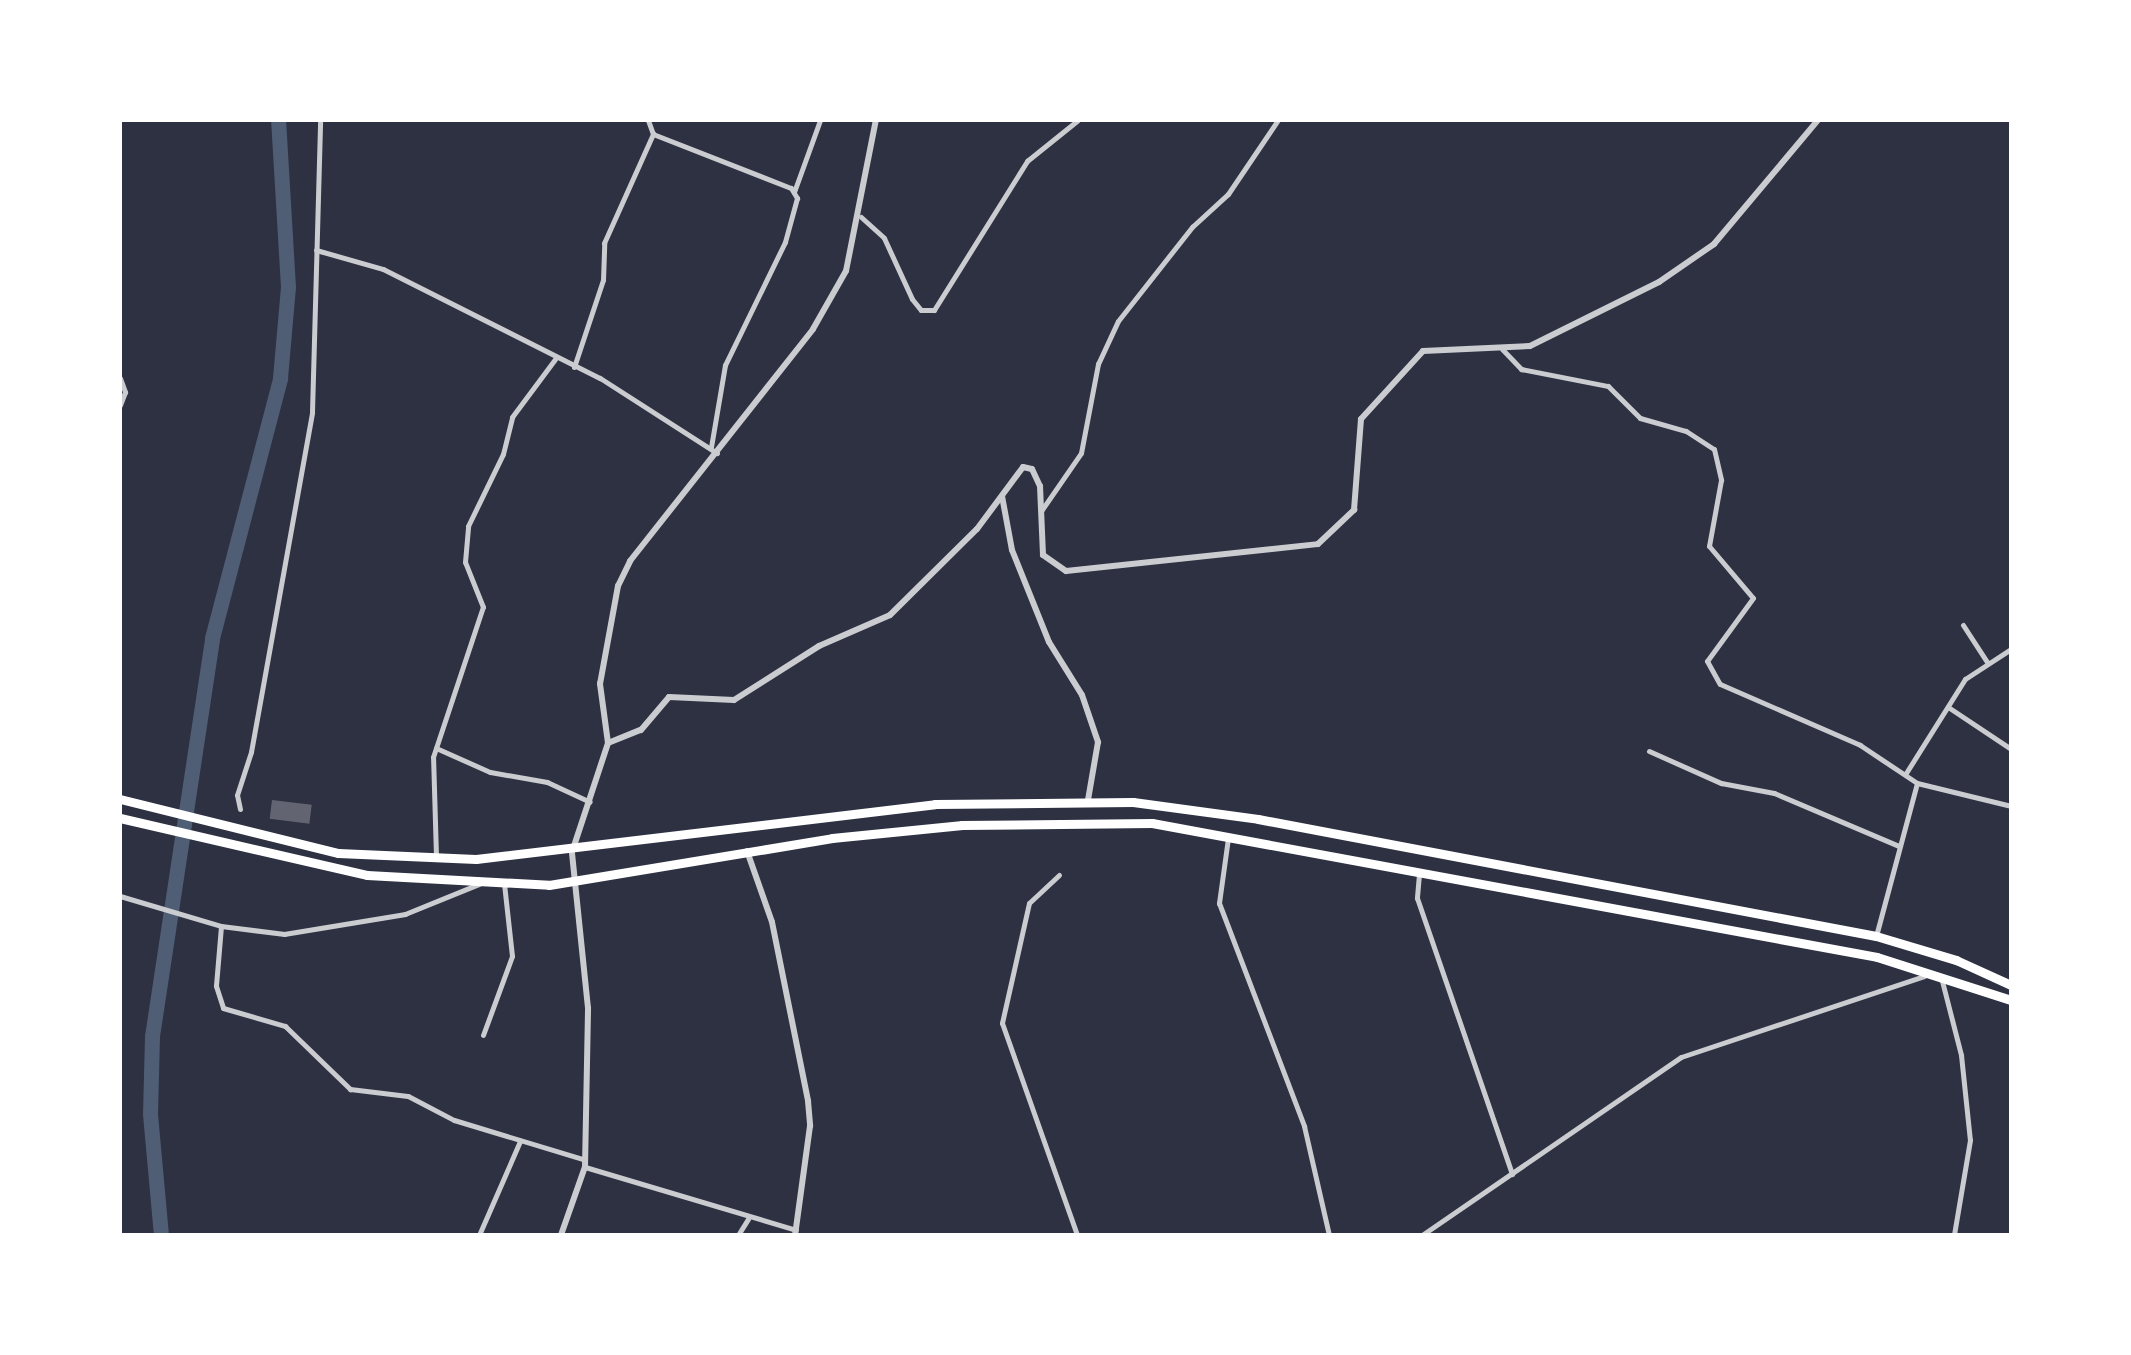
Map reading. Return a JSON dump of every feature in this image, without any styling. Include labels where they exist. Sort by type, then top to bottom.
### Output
[{"type":"highway","points":[[120,799],[338,852],[436,856],[572,852],[935,804],[1088,800],[1258,819],[1876,936],[1956,960],[2011,986]]},
{"type":"highway","points":[[120,818],[247,851],[367,875],[482,883],[574,881],[746,851],[1040,821],[1152,822],[1940,972],[2011,1000]]},
{"type":"street","points":[[240,809],[237,795],[251,752],[312,412],[320,120]]},
{"type":"street","points":[[574,367],[603,280],[604,243],[653,134],[648,120]]},
{"type":"street","points":[[714,450],[725,365],[785,242],[794,192],[820,120]]},
{"type":"street","points":[[560,1235],[583,1163],[588,1008],[572,852],[608,743],[600,684],[618,586],[630,561],[714,450],[813,330],[846,271],[861,217],[876,120]]},
{"type":"street","points":[[861,217],[884,238],[912,300],[921,310],[934,310],[1026,160],[1078,120]]},
{"type":"street","points":[[1039,513],[1082,453],[1098,364],[1118,321],[1192,227],[1228,194],[1278,120]]},
{"type":"street","points":[[608,743],[641,730],[670,697],[734,700],[819,646],[890,615],[1002,496],[1014,472],[1028,467],[1040,486],[1043,555],[1053,566],[1076,572],[1318,544],[1354,510],[1360,486],[1356,439],[1361,419],[1383,388],[1423,351],[1502,349],[1565,333],[1694,259],[1760,194],[1818,120]]},
{"type":"street","points":[[653,134],[794,192]]},
{"type":"street","points":[[316,250],[383,269],[574,367],[714,450]]},
{"type":"street","points":[[1502,349],[1522,370],[1608,386],[1640,418],[1686,431],[1714,450],[1721,480],[1709,546],[1752,598],[1728,625],[1708,670],[1749,698],[1860,745],[1918,783],[2011,806]]},
{"type":"street","points":[[436,856],[436,748],[482,618],[483,597],[464,562],[471,516],[503,454],[512,417],[555,359]]},
{"type":"street","points":[[120,378],[120,405]]},
{"type":"street","points":[[1002,496],[1012,550],[1049,642],[1082,695],[1098,742],[1088,800]]},
{"type":"street","points":[[1963,625],[1987,662]]},
{"type":"street","points":[[1906,774],[1964,679],[2011,649]]},
{"type":"street","points":[[1948,708],[2011,750]]},
{"type":"street","points":[[436,748],[490,772],[548,782],[590,802]]},
{"type":"street","points":[[1649,751],[1721,782],[1774,793],[1899,846]]},
{"type":"street","points":[[1876,936],[1918,783]]},
{"type":"street","points":[[1229,834],[1219,903],[1304,1126],[1329,1235]]},
{"type":"street","points":[[222,926],[216,986],[223,1008],[285,1026],[350,1089],[408,1096],[520,1141],[796,1233],[810,1126],[808,1101],[772,922],[746,851]]},
{"type":"street","points":[[1420,871],[1417,898],[1512,1174]]},
{"type":"street","points":[[1060,875],[1028,904],[1002,1023],[1078,1235]]},
{"type":"street","points":[[120,896],[222,926],[284,934],[380,920],[482,883]]},
{"type":"street","points":[[483,1035],[512,956],[504,883]]},
{"type":"street","points":[[1422,1235],[1630,1086],[1681,1057],[1892,982],[1940,972],[1962,1055],[1970,1140],[1954,1235]]},
{"type":"street","points":[[479,1235],[520,1141]]},
{"type":"street","points":[[738,1235],[748,1219]]},
{"type":"building","points":[[272,800],[312,805],[309,824],[270,819]]},
{"type":"waterway","points":[[161,1235],[150,1113],[152,1036],[212,638],[280,378],[288,287],[278,120]]}]
